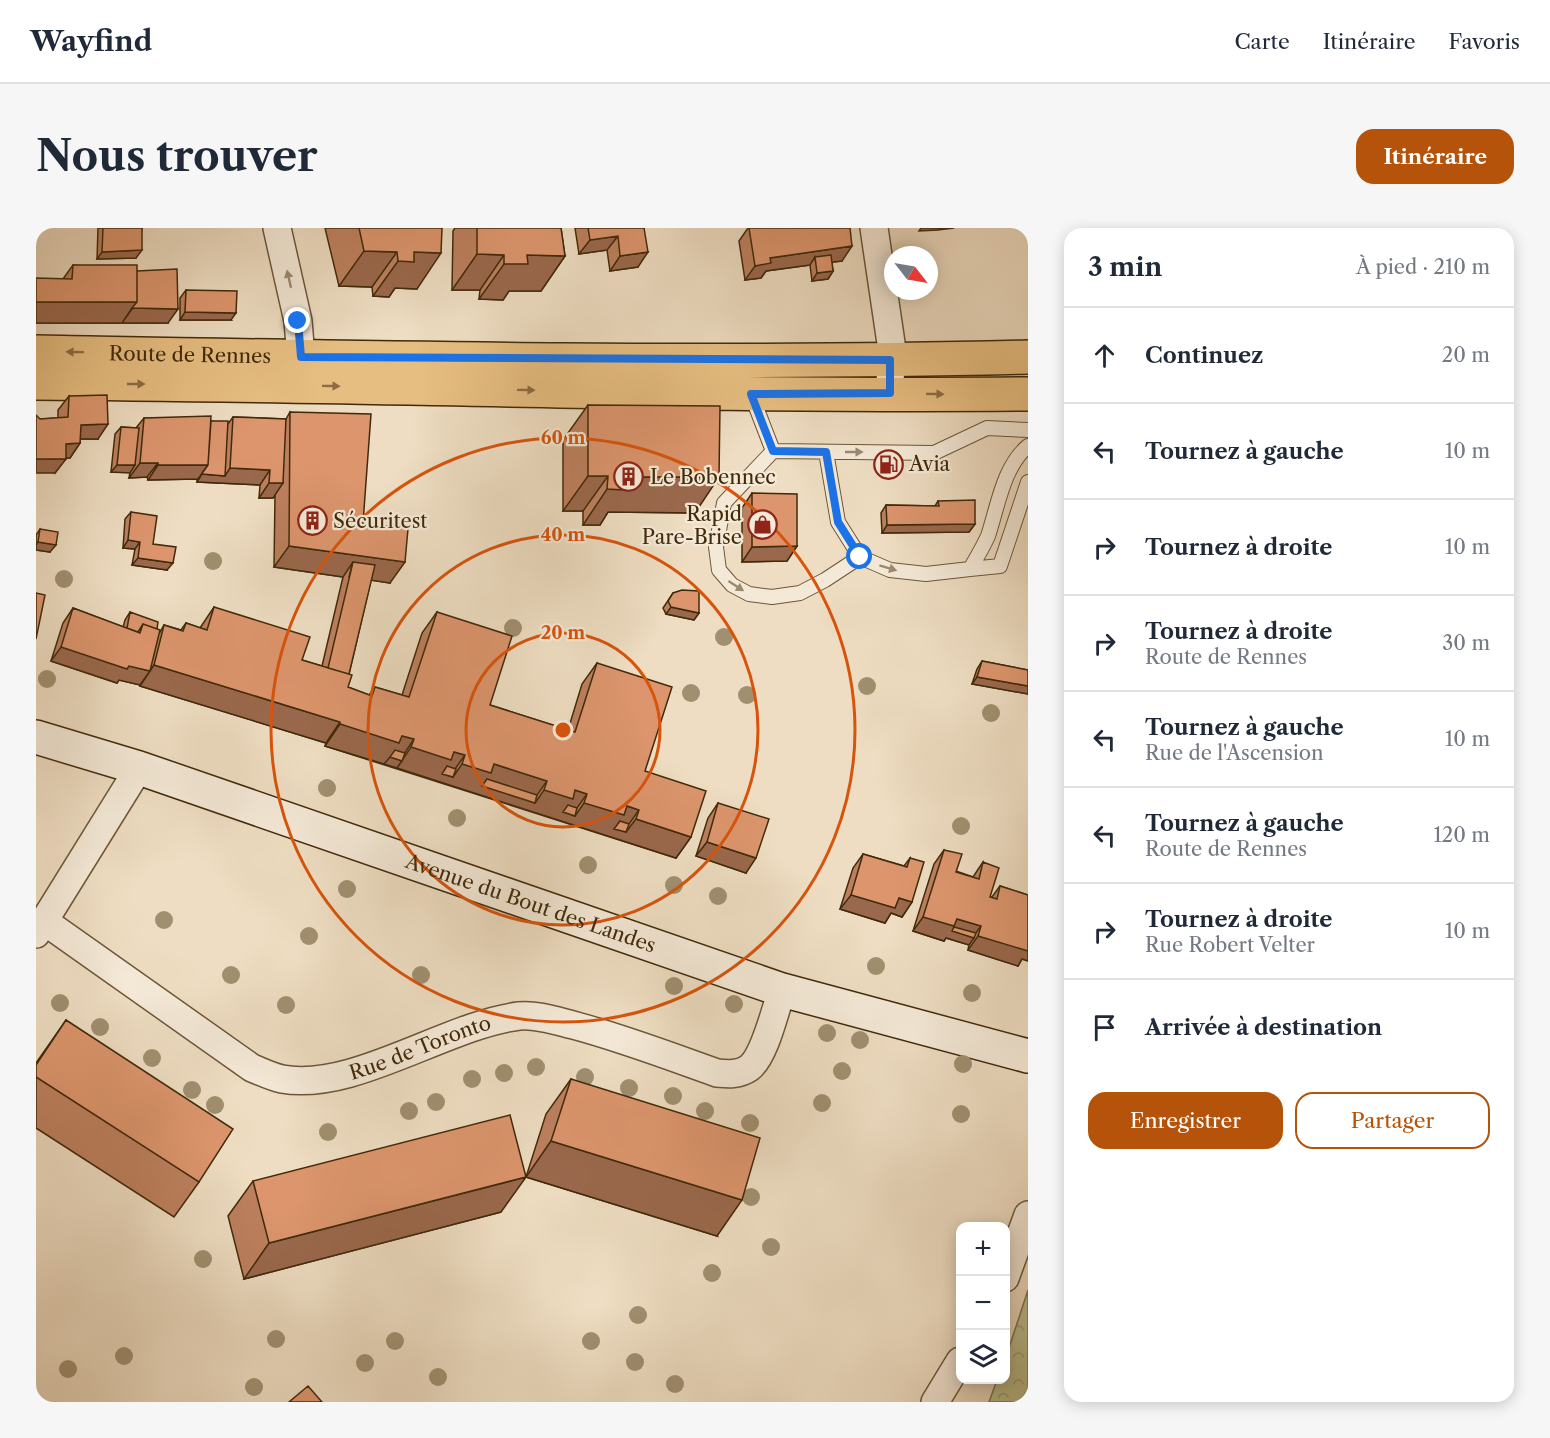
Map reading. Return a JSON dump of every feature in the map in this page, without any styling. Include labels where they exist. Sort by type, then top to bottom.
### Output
[{"type":"main road","name":"Route de Rennes","points":[[36,352],[301,357],[890,360],[1028,357]]},
{"type":"main road","name":"Route de Rennes","points":[[36,383],[751,394],[1028,394]]},
{"type":"street","points":[[277,228],[298,321],[301,357]]},
{"type":"street","points":[[874,228],[891,343],[890,393]]},
{"type":"street","name":"Avenue du Bout des Landes","points":[[36,738],[139,768],[782,990],[1028,1056]]},
{"type":"street","points":[[40,928],[139,768]]},
{"type":"street","name":"Rue de Toronto","points":[[40,928],[252,1068],[282,1079],[313,1080],[356,1071],[488,1022],[522,1015],[555,1020],[610,1035],[717,1073],[734,1075],[748,1069],[759,1057],[782,990]]},
{"type":"street","points":[[1006,1276],[1028,1215]]},
{"type":"street","points":[[935,1402],[956,1368]]},
{"type":"lane","points":[[751,394],[773,451]]},
{"type":"lane","points":[[860,557],[800,593],[772,597],[749,594],[732,585],[719,570],[716,547],[724,503],[773,451],[934,453],[987,428],[1028,430]]},
{"type":"lane","points":[[970,569],[987,539],[1006,478],[1018,454],[1028,446]]},
{"type":"lane","points":[[826,452],[838,522],[860,557],[890,570],[926,574],[1000,566],[1028,482]]},
{"type":"green space","points":[[1028,1290],[1028,1402],[989,1402],[996,1384],[1010,1384],[1010,1345]]},
{"type":"building","points":[[103,228],[142,228],[142,250],[102,252]]},
{"type":"building","points":[[359,228],[442,228],[441,253],[414,252],[414,262],[398,261],[397,252],[364,251]]},
{"type":"building","points":[[477,228],[561,228],[565,256],[527,255],[528,264],[504,264],[504,255],[477,254]]},
{"type":"building","points":[[588,228],[644,228],[648,252],[620,256],[618,236],[590,240]]},
{"type":"building","points":[[749,228],[850,228],[852,246],[770,258],[771,263],[755,266]]},
{"type":"building","points":[[831,255],[833,271],[817,273],[815,257]]},
{"type":"building","points":[[73,265],[137,265],[137,302],[36,302],[36,278],[72,279]]},
{"type":"building","points":[[177,269],[178,309],[132,308],[137,302],[137,271]]},
{"type":"building","points":[[186,290],[237,291],[236,313],[185,312]]},
{"type":"building","points":[[107,395],[108,424],[81,425],[80,443],[66,444],[66,459],[36,459],[36,415],[40,419],[68,417],[69,396]]},
{"type":"building","points":[[588,405],[720,406],[719,477],[624,477],[624,490],[607,489],[608,476],[588,476]]},
{"type":"building","name":"Sécuritest","points":[[290,412],[371,414],[363,523],[408,529],[405,562],[289,546]]},
{"type":"building","points":[[211,416],[208,465],[140,463],[144,418]]},
{"type":"building","points":[[233,417],[286,419],[283,483],[269,483],[270,470],[230,468]]},
{"type":"building","points":[[211,421],[228,421],[225,476],[202,474],[208,465]]},
{"type":"building","points":[[121,427],[139,428],[135,465],[117,465]]},
{"type":"building","points":[[752,493],[797,494],[797,546],[752,547]]},
{"type":"building","points":[[975,500],[975,524],[887,525],[886,505],[939,506],[938,501]]},
{"type":"building","points":[[131,512],[157,516],[153,544],[176,547],[173,563],[138,558],[140,542],[128,540]]},
{"type":"building","points":[[40,529],[58,532],[56,545],[38,542]]},
{"type":"building","points":[[353,562],[375,565],[349,674],[328,668]]},
{"type":"building","points":[[682,590],[699,591],[699,613],[671,607],[668,601],[673,593]]},
{"type":"building","points":[[36,593],[45,595],[36,639]]},
{"type":"building","points":[[214,607],[310,637],[302,660],[352,675],[348,687],[372,696],[375,687],[409,697],[437,612],[512,636],[490,705],[575,732],[597,663],[672,687],[645,771],[706,791],[691,837],[636,819],[639,810],[627,806],[624,815],[584,803],[587,794],[575,790],[573,799],[544,790],[547,781],[494,764],[491,773],[462,764],[465,755],[454,752],[451,760],[411,747],[414,739],[402,736],[399,743],[340,724],[340,722],[154,665],[164,625],[183,631],[186,623],[207,630]]},
{"type":"building","points":[[73,608],[140,633],[143,624],[160,630],[150,671],[129,666],[127,669],[61,647]]},
{"type":"building","points":[[130,612],[158,622],[157,629],[143,624],[138,632],[127,628]]},
{"type":"building","points":[[982,661],[1028,670],[1028,686],[977,677]]},
{"type":"building","points":[[395,750],[405,753],[402,761],[390,757]]},
{"type":"building","points":[[447,766],[456,769],[453,777],[442,774]]},
{"type":"building","points":[[487,779],[537,795],[535,803],[482,786]]},
{"type":"building","points":[[718,803],[769,819],[756,858],[707,842]]},
{"type":"building","points":[[568,805],[577,808],[575,816],[563,812]]},
{"type":"building","points":[[620,821],[629,824],[626,832],[614,829]]},
{"type":"building","points":[[944,850],[962,854],[956,872],[979,879],[983,862],[999,868],[990,897],[997,899],[1000,886],[1028,895],[1028,951],[978,936],[981,926],[957,919],[954,926],[923,917]]},
{"type":"building","points":[[863,854],[907,867],[910,858],[924,862],[912,902],[899,898],[895,908],[851,895]]},
{"type":"building","points":[[954,927],[976,933],[974,938],[952,931]]},
{"type":"building","points":[[66,1020],[233,1129],[199,1182],[36,1077],[36,1065]]},
{"type":"building","points":[[571,1079],[760,1138],[742,1200],[551,1141]]},
{"type":"building","points":[[510,1115],[526,1177],[269,1243],[253,1181]]},
{"type":"building","points":[[308,1386],[322,1402],[289,1402]]},
{"type":"place","name":"Avia","points":[[888,464]]},
{"type":"place","name":"Le Bobennec","points":[[629,477]]},
{"type":"place","name":"Sécuritest","points":[[312,521]]},
{"type":"place","name":"Rapid Pare-Brise","points":[[763,525]]},
{"type":"route","points":[[298,321],[301,357],[890,360],[890,393],[751,394],[773,451],[826,452],[838,522],[860,557]]}]
